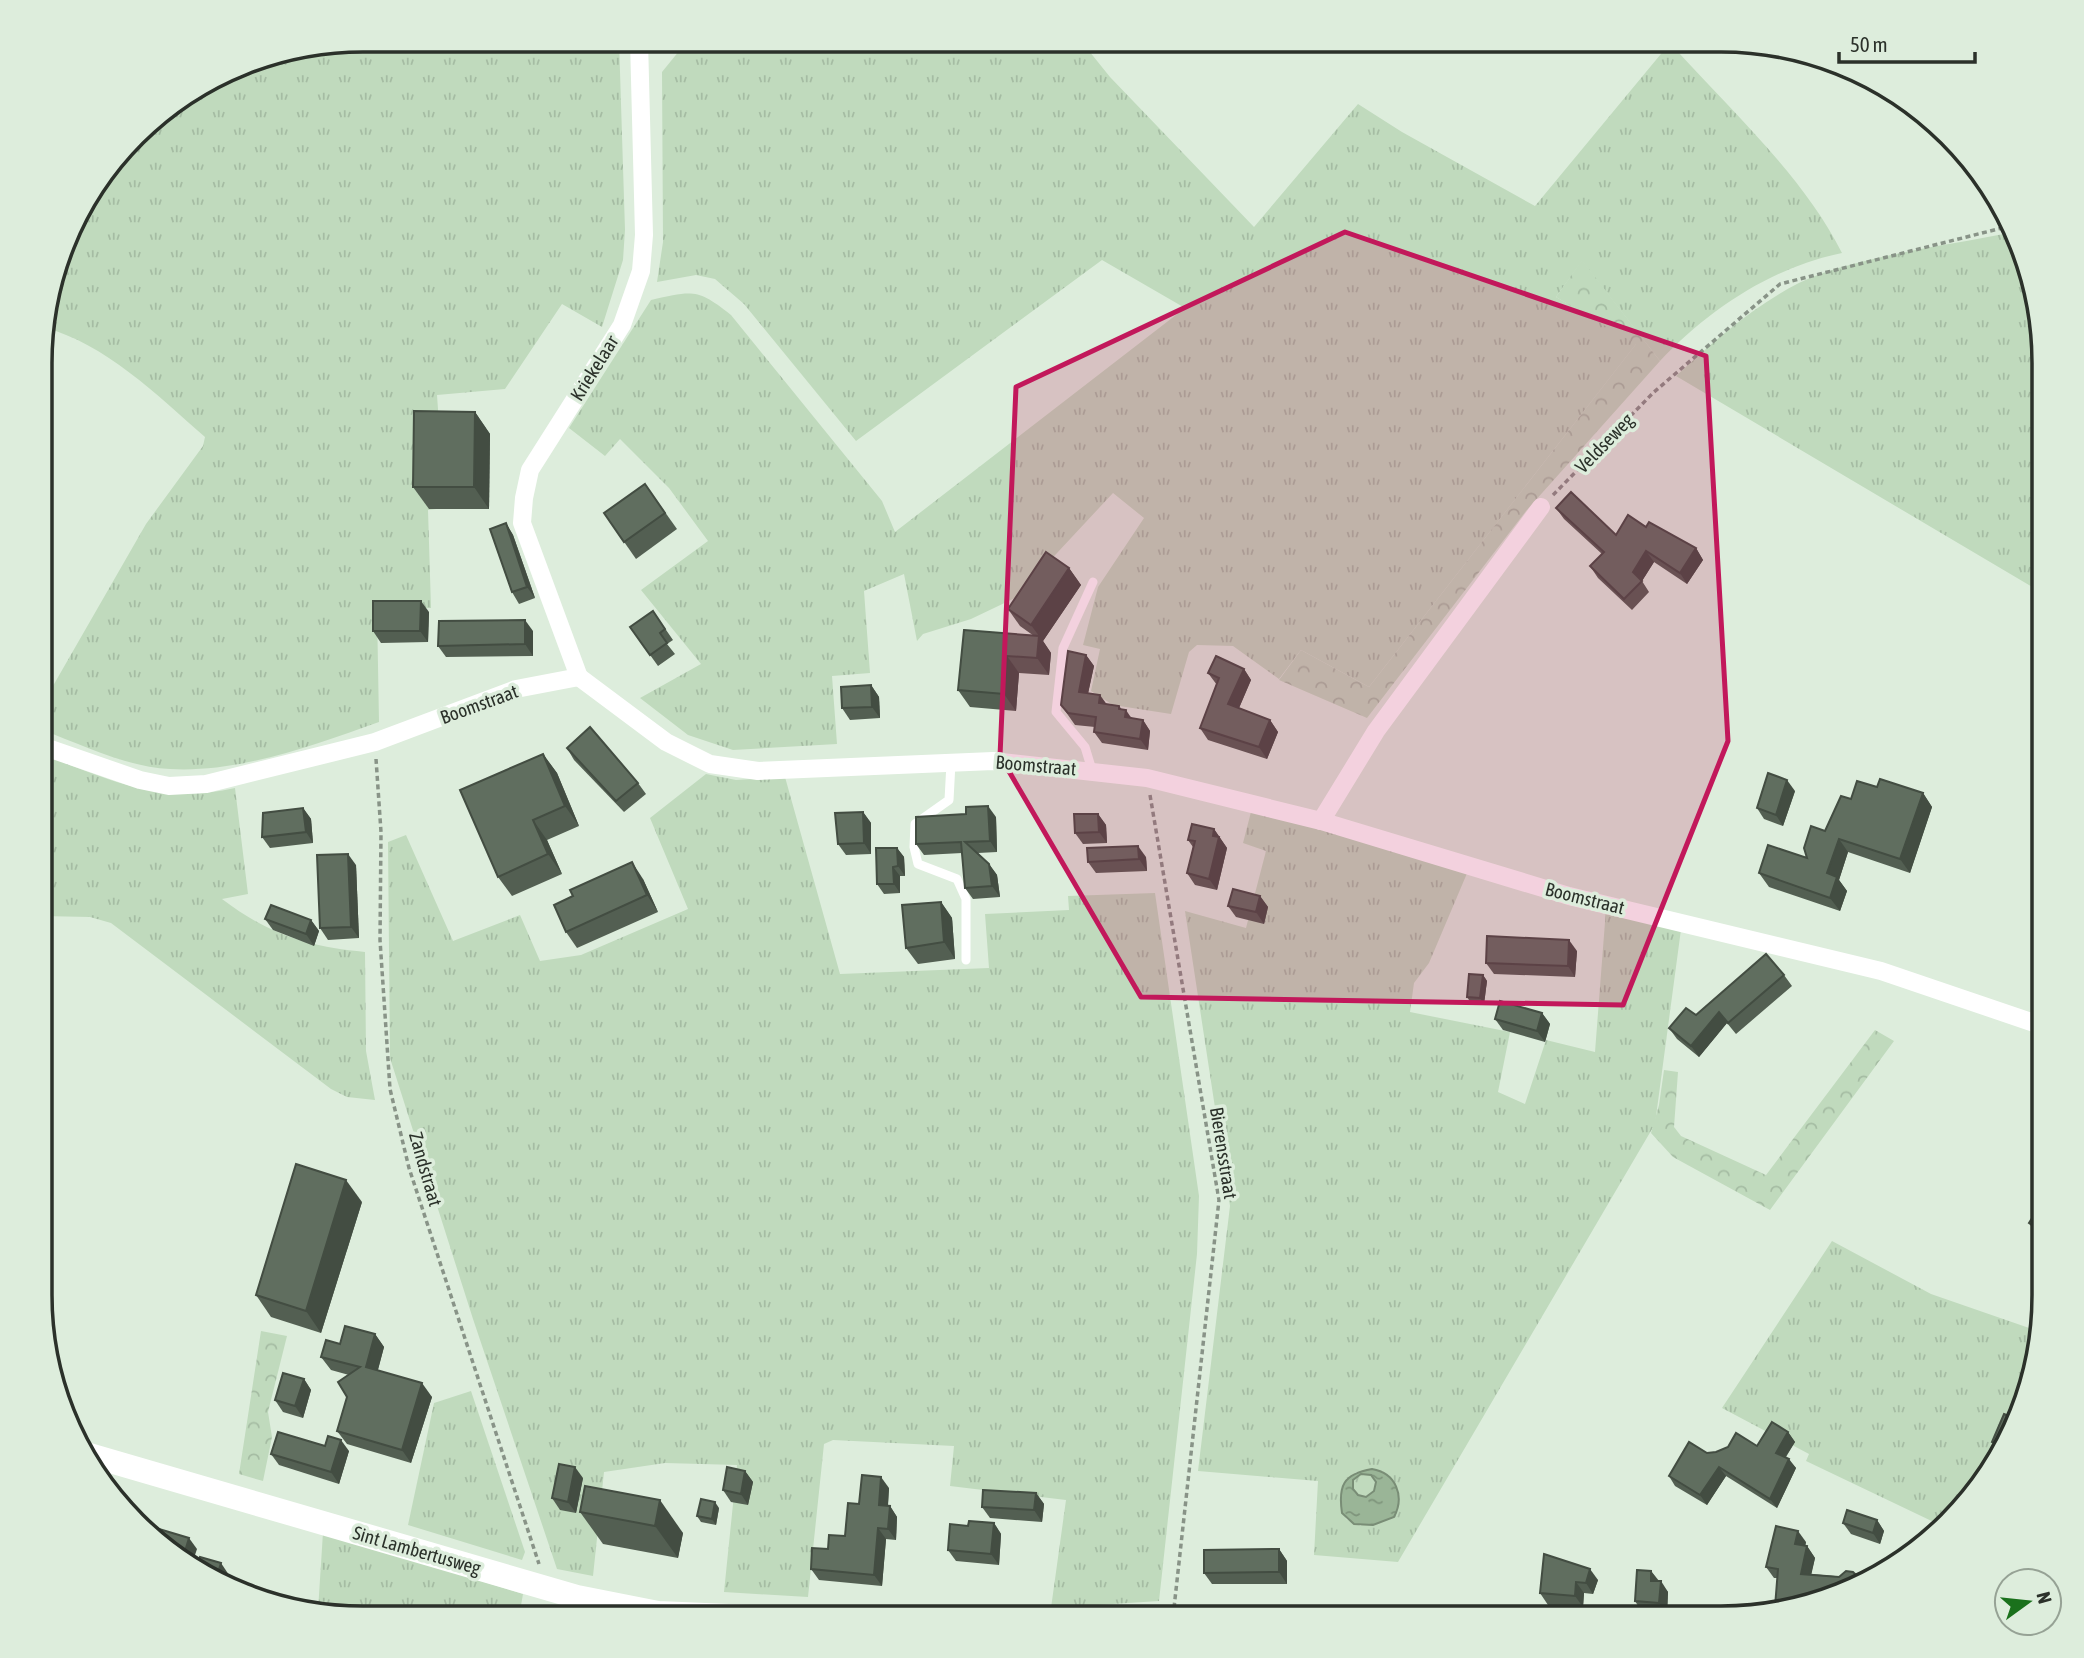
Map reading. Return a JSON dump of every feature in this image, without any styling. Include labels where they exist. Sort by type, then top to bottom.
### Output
[{"type":"street","name":"Kriekelaar","points":[[579,677],[522,523],[524,498],[530,470],[622,325],[640,271],[644,235],[639,52]]},
{"type":"street","points":[[1321,821],[1376,731],[1541,507]]},
{"type":"street","name":"Boomstraat","points":[[52,749],[140,780],[169,786],[206,784],[375,742],[516,689],[579,677],[666,742],[710,764],[758,771],[993,761],[1147,778],[1321,821],[1569,896],[1684,921],[1881,971],[2032,1022]]},
{"type":"street","name":"Sint Lambertusweg","points":[[99,1458],[543,1587],[627,1606]]},
{"type":"lane","points":[[1092,770],[1085,747],[1056,712],[1063,648],[1093,582]]},
{"type":"lane","points":[[951,763],[949,800],[915,824],[914,846],[918,864],[957,879],[966,899],[966,960]]},
{"type":"path","name":"Veldseweg","points":[[1541,507],[1654,392],[1780,284],[2000,228]]},
{"type":"path","name":"Zandstraat","points":[[375,742],[382,832],[380,940],[390,1089],[409,1168],[536,1550],[543,1587]]},
{"type":"path","name":"Bierensstraat","points":[[1147,778],[1219,1200],[1174,1606]]},
{"type":"highlighted area","points":[[1345,232],[1706,356],[1728,741],[1623,1005],[1141,997],[1000,756],[1016,387]]},
{"type":"green space","points":[[363,52],[619,52],[625,230],[623,260],[602,327],[562,304],[505,389],[437,395],[445,508],[428,510],[431,608],[377,609],[379,722],[276,756],[223,767],[196,769],[170,769],[137,764],[52,734],[52,688],[146,524],[203,446],[205,437],[130,373],[88,345],[54,331],[58,303],[76,244],[94,208],[117,174],[143,143],[174,117],[208,94],[263,69],[323,55]]},
{"type":"green space","points":[[678,52],[1090,52],[1110,77],[1254,227],[1358,104],[1402,132],[1535,206],[1663,52],[1679,52],[1786,169],[1826,224],[1842,253],[1791,268],[1744,293],[1699,324],[1660,361],[1582,261],[1556,297],[1637,343],[1369,687],[1301,650],[1279,679],[1233,646],[1197,645],[1189,652],[1171,714],[1113,705],[1091,691],[1100,649],[1083,645],[1098,587],[1144,518],[1113,493],[1015,598],[971,619],[923,634],[917,641],[904,574],[864,591],[870,673],[832,676],[837,744],[733,750],[688,735],[640,698],[701,664],[641,590],[708,541],[669,488],[620,439],[605,456],[569,428],[651,300],[694,294],[710,300],[731,315],[882,501],[895,532],[1185,308],[1102,260],[856,441],[744,304],[715,279],[696,275],[657,282],[663,242],[662,72]]},
{"type":"green space","points":[[2003,234],[2008,244],[2026,303],[2031,343],[2032,587],[1676,376],[1725,332],[1781,293],[1820,274],[1891,255]]},
{"type":"green space","points":[[1582,260],[1660,361],[1526,511],[1367,718],[1279,680],[1301,650],[1369,687],[1636,344],[1556,297]]},
{"type":"green space","points":[[52,758],[113,781],[159,792],[183,794],[235,788],[248,894],[222,899],[256,921],[289,937],[325,947],[365,952],[366,1051],[375,1100],[347,1097],[331,1089],[111,923],[90,917],[52,916]]},
{"type":"green space","points":[[706,774],[736,780],[785,777],[840,974],[989,968],[985,914],[1069,910],[1068,896],[1155,893],[1199,1196],[1197,1254],[1159,1601],[1051,1606],[1066,1500],[950,1486],[954,1446],[833,1440],[824,1444],[808,1597],[724,1592],[737,1465],[665,1463],[604,1472],[593,1576],[557,1569],[473,1319],[390,1058],[388,842],[406,835],[453,941],[520,915],[540,961],[581,955],[688,909],[650,818]]},
{"type":"green space","points":[[1252,808],[1468,871],[1429,963],[1414,983],[1410,1012],[1510,1032],[1498,1092],[1525,1104],[1546,1040],[1595,1052],[1606,909],[1682,922],[1655,1124],[1398,1562],[1314,1555],[1318,1481],[1198,1471],[1230,1206],[1185,911],[1246,928],[1266,851],[1243,843]],"holes":[[[1383,1471],[1361,1526],[1346,1519],[1340,1499],[1356,1472]]]},
{"type":"green space","points":[[1875,1030],[1894,1041],[1770,1210],[1673,1157],[1651,1133],[1659,1105],[1664,1070],[1678,1072],[1674,1127],[1681,1136],[1766,1175]]},
{"type":"green space","points":[[1832,1241],[1931,1294],[2030,1328],[2021,1375],[2008,1414],[1979,1467],[1933,1522],[1806,1461],[1809,1454],[1722,1408]]},
{"type":"green space","points":[[261,1331],[287,1336],[268,1412],[272,1437],[263,1481],[239,1474]]},
{"type":"green space","points":[[471,1391],[525,1552],[522,1560],[408,1525],[434,1403]]},
{"type":"green space","points":[[1364,1473],[1372,1477],[1376,1485],[1372,1493],[1364,1497],[1356,1493],[1352,1485],[1356,1477]]},
{"type":"green space","points":[[323,1532],[523,1594],[521,1606],[363,1606],[319,1602]]},
{"type":"water","points":[[1362,1471],[1380,1471],[1392,1480],[1399,1501],[1394,1517],[1373,1525],[1354,1524],[1342,1513],[1342,1489],[1349,1478]],"holes":[[[1361,1474],[1371,1475],[1376,1482],[1374,1491],[1366,1497],[1358,1495],[1353,1489],[1353,1480]]]},
{"type":"building","points":[[414,411],[475,412],[474,487],[413,487]]},
{"type":"building","points":[[645,484],[665,513],[624,542],[604,513]]},
{"type":"building","points":[[1571,492],[1616,535],[1628,515],[1646,527],[1649,522],[1696,548],[1680,573],[1646,551],[1633,572],[1642,581],[1624,599],[1590,566],[1604,552],[1556,508]]},
{"type":"building","points":[[506,523],[527,587],[512,592],[490,529]]},
{"type":"building","points":[[1046,552],[1069,568],[1031,625],[1008,609]]},
{"type":"building","points":[[373,601],[421,601],[420,631],[373,631]]},
{"type":"building","points":[[653,611],[665,629],[660,633],[667,643],[650,655],[630,627]]},
{"type":"building","points":[[525,620],[525,644],[438,646],[439,621]]},
{"type":"building","points":[[964,630],[1039,636],[1037,658],[1007,656],[1004,694],[958,690]]},
{"type":"building","points":[[1068,651],[1086,655],[1079,692],[1100,695],[1099,703],[1119,706],[1119,709],[1126,710],[1125,717],[1143,720],[1140,739],[1094,732],[1096,717],[1068,713],[1061,705]]},
{"type":"building","points":[[1216,656],[1244,669],[1228,704],[1270,720],[1259,747],[1200,728],[1219,678],[1208,673]]},
{"type":"building","points":[[871,685],[872,707],[842,708],[841,687]]},
{"type":"building","points":[[590,727],[638,783],[616,801],[567,748]]},
{"type":"building","points":[[543,754],[565,806],[533,820],[548,854],[498,877],[460,790]]},
{"type":"building","points":[[1768,773],[1787,780],[1776,815],[1757,808]]},
{"type":"building","points":[[1880,779],[1923,793],[1900,859],[1839,839],[1827,873],[1837,877],[1830,898],[1759,873],[1768,845],[1807,858],[1804,848],[1811,826],[1825,831],[1841,796],[1851,799],[1857,781],[1877,787]]},
{"type":"building","points":[[988,806],[990,841],[965,842],[989,864],[992,886],[965,888],[961,842],[916,844],[916,817],[966,814],[966,807]]},
{"type":"building","points":[[303,808],[306,832],[262,837],[263,813]]},
{"type":"building","points":[[863,812],[864,843],[838,844],[835,813]]},
{"type":"building","points":[[1074,814],[1098,814],[1099,832],[1075,833]]},
{"type":"building","points":[[1192,824],[1214,829],[1213,836],[1219,837],[1209,879],[1187,873],[1195,841],[1188,840]]},
{"type":"building","points":[[1138,846],[1139,859],[1088,862],[1087,848]]},
{"type":"building","points":[[876,848],[897,848],[898,866],[893,867],[894,884],[877,884]]},
{"type":"building","points":[[348,854],[351,927],[320,928],[317,855]]},
{"type":"building","points":[[632,862],[647,895],[566,932],[554,905],[573,896],[570,890]]},
{"type":"building","points":[[1233,889],[1260,896],[1256,912],[1228,906]]},
{"type":"building","points":[[941,902],[944,942],[906,948],[902,905]]},
{"type":"building","points":[[271,905],[311,920],[306,934],[265,919]]},
{"type":"building","points":[[1487,936],[1569,940],[1568,966],[1486,963]]},
{"type":"building","points":[[1766,954],[1784,975],[1728,1023],[1719,1012],[1691,1046],[1669,1028],[1686,1008],[1696,1015]]},
{"type":"building","points":[[1469,974],[1483,975],[1480,998],[1467,997]]},
{"type":"building","points":[[1500,1001],[1542,1013],[1537,1031],[1495,1019]]},
{"type":"building","points":[[296,1164],[346,1180],[306,1311],[256,1295]]},
{"type":"building","points":[[345,1326],[375,1334],[366,1367],[422,1383],[402,1450],[337,1431],[347,1397],[338,1382],[360,1367],[321,1357],[326,1340],[340,1344]]},
{"type":"building","points":[[283,1373],[304,1379],[295,1406],[275,1400]]},
{"type":"building","points":[[2004,1414],[2007,1415],[1994,1443]]},
{"type":"building","points":[[1772,1422],[1788,1432],[1776,1453],[1789,1459],[1770,1499],[1719,1467],[1700,1495],[1669,1476],[1689,1442],[1707,1453],[1716,1452],[1728,1447],[1736,1433],[1757,1446]]},
{"type":"building","points":[[278,1432],[325,1446],[328,1436],[341,1440],[331,1472],[271,1454]]},
{"type":"building","points":[[559,1464],[575,1467],[568,1502],[552,1498]]},
{"type":"building","points":[[727,1467],[745,1471],[741,1494],[723,1490]]},
{"type":"building","points":[[862,1475],[881,1477],[879,1505],[890,1506],[888,1529],[878,1528],[874,1575],[811,1569],[812,1548],[828,1549],[829,1535],[845,1536],[848,1503],[859,1504]]},
{"type":"building","points":[[585,1486],[660,1500],[655,1526],[580,1512]]},
{"type":"building","points":[[983,1490],[1036,1493],[1034,1510],[982,1507]]},
{"type":"building","points":[[701,1499],[715,1502],[712,1519],[697,1516]]},
{"type":"building","points":[[1847,1510],[1877,1520],[1873,1533],[1843,1523]]},
{"type":"building","points":[[969,1521],[994,1523],[991,1554],[948,1550],[950,1524],[968,1526]]},
{"type":"building","points":[[1776,1526],[1798,1531],[1795,1544],[1807,1546],[1801,1574],[1839,1577],[1846,1571],[1855,1574],[1821,1589],[1775,1601],[1778,1569],[1766,1567]]},
{"type":"building","points":[[159,1529],[189,1538],[186,1549]]},
{"type":"building","points":[[1279,1549],[1279,1572],[1204,1573],[1204,1550]]},
{"type":"building","points":[[1544,1554],[1590,1569],[1586,1583],[1576,1582],[1575,1596],[1540,1593]]},
{"type":"building","points":[[200,1559],[221,1563],[219,1569],[208,1564]]},
{"type":"building","points":[[1637,1570],[1651,1571],[1651,1581],[1661,1581],[1659,1603],[1635,1601]]}]
